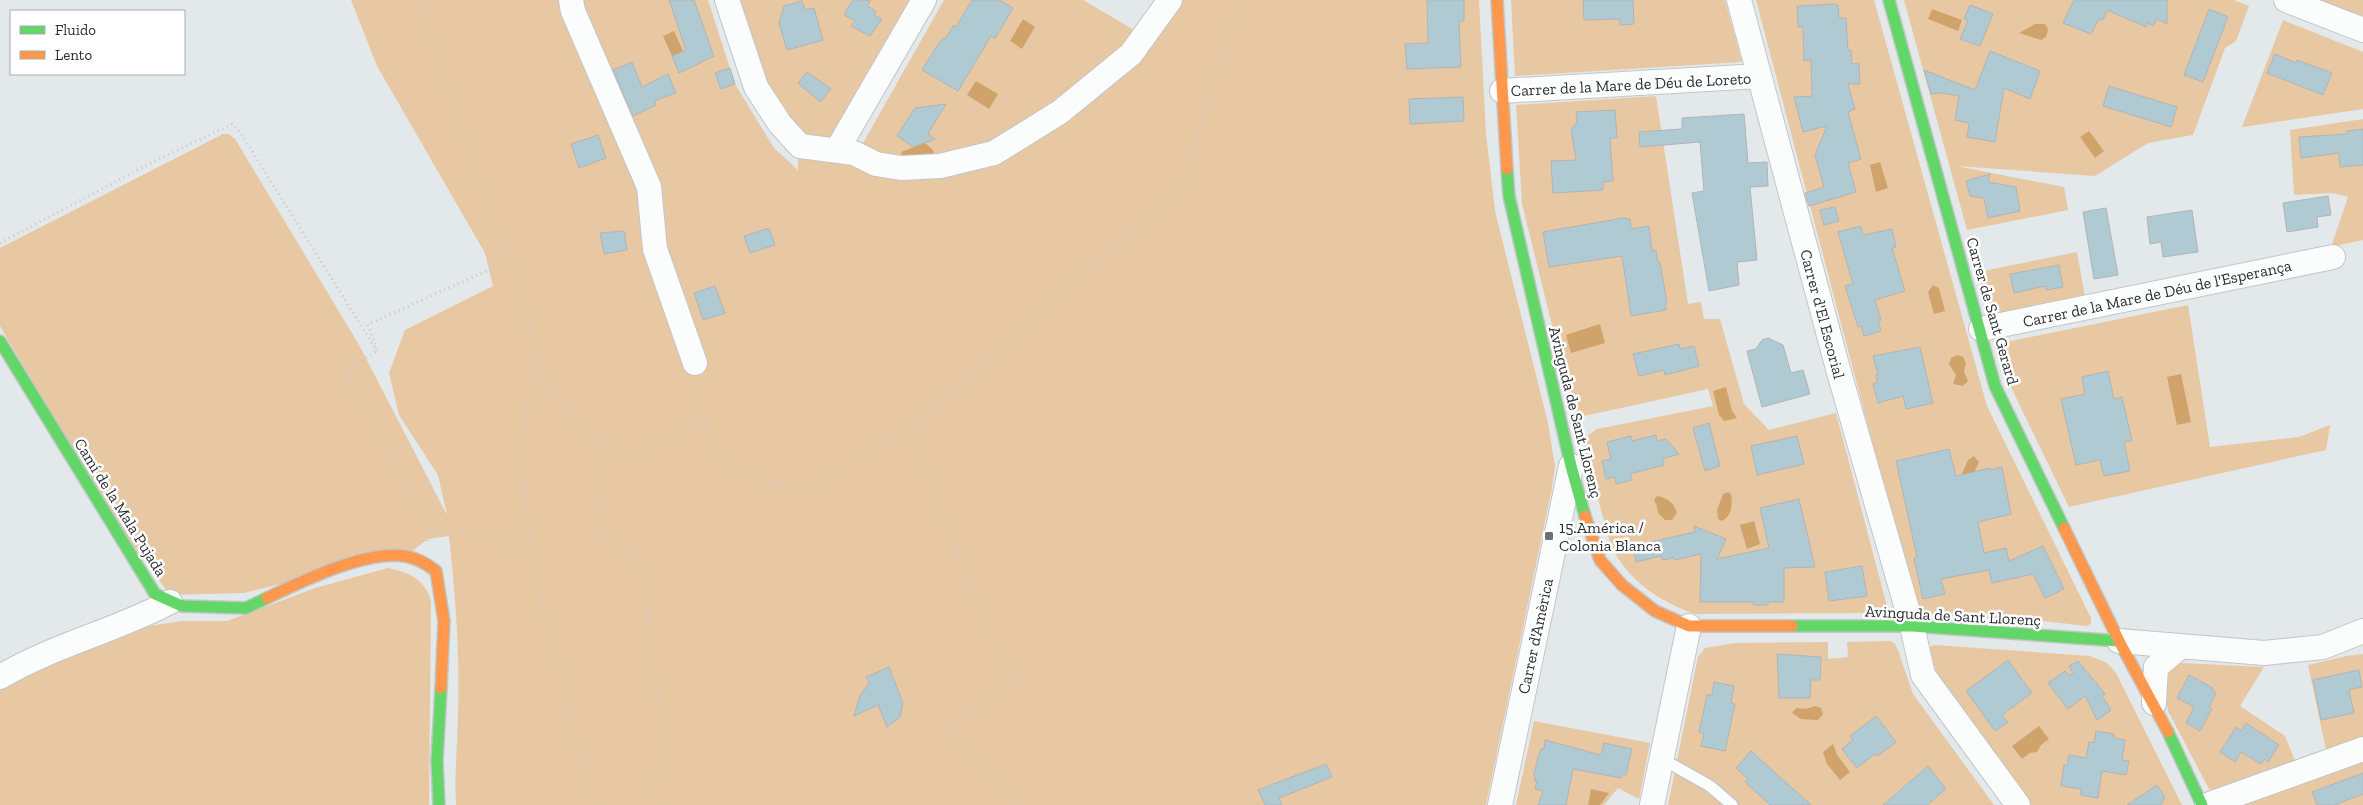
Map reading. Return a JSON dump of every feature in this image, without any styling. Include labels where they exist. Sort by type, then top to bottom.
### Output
[{"type":"street","points":[[572,0],[573,11],[648,187],[655,249],[695,363]]},
{"type":"street","points":[[727,0],[756,87],[780,124],[800,146],[854,153],[876,164],[901,168],[940,166],[994,153],[1060,112],[1131,54],[1170,0]]},
{"type":"street","points":[[838,150],[924,0]]},
{"type":"street","name":"Avinguda de Sant Llorenç","points":[[1497,0],[1509,196],[1571,466],[1600,560],[1622,585],[1655,611],[1689,626],[1912,626],[2119,642]]},
{"type":"street","name":"Carrer d'El Escorial","points":[[1739,0],[1838,369],[1912,626],[1924,675],[2018,805]]},
{"type":"street","name":"Carrer de Sant Gerard","points":[[1889,0],[1981,329],[1995,386],[2119,642],[2154,703],[2202,805]]},
{"type":"street","points":[[2286,0],[2363,30]]},
{"type":"street","name":"Carrer de la Mare de Déu de Loreto","points":[[1502,91],[1759,76]]},
{"type":"street","name":"Carrer de la Mare de Déu de l'Esperança","points":[[1981,329],[2333,258]]},
{"type":"street","name":"Camí de la Mala Pujada","points":[[0,341],[155,594],[170,602],[182,606],[246,608],[313,576],[378,557],[405,556],[424,562]]},
{"type":"street","name":"Carrer d'Amèrica","points":[[1500,805],[1571,466]]},
{"type":"street","points":[[424,562],[436,571],[444,627],[436,751],[436,783],[439,805]]},
{"type":"street","points":[[0,677],[78,639],[146,615],[170,602]]},
{"type":"street","points":[[1652,805],[1689,626]]},
{"type":"street","points":[[2119,642],[2264,653],[2322,646],[2363,631]]},
{"type":"street","points":[[2154,703],[2156,667],[2180,647]]},
{"type":"street","points":[[2207,805],[2363,749]]},
{"type":"lane","points":[[1662,759],[1710,786],[1732,805]]},
{"type":"path","points":[[419,0],[491,221],[523,281],[534,362],[525,420],[529,540],[546,619],[567,683],[565,703],[574,730],[582,768],[593,805]]},
{"type":"path","points":[[695,363],[704,416],[715,450],[727,468],[766,484],[815,486],[926,415],[1184,184],[1223,50],[1244,0]]},
{"type":"path","points":[[0,243],[149,164],[232,124],[240,132],[377,351]]},
{"type":"path","points":[[377,351],[368,324],[512,260]]},
{"type":"path","points":[[377,351],[345,371],[430,530],[424,562]]},
{"type":"path","points":[[534,362],[579,428],[634,455],[674,441],[704,416]]},
{"type":"path","points":[[926,415],[924,466],[988,633],[1020,677],[955,724],[954,745],[1022,805]]},
{"type":"path","points":[[594,435],[602,543],[630,548],[646,583],[650,642],[664,739],[652,795],[656,805]]},
{"type":"path","points":[[430,530],[480,538],[517,550],[529,540]]},
{"type":"shaded area","points":[[351,0],[708,0],[735,84],[774,148],[798,170],[798,150],[862,147],[944,0],[1083,0],[1134,30],[1155,0],[1479,0],[1486,133],[1495,211],[1548,423],[1555,466],[1486,805],[456,805],[458,644],[449,536],[428,539],[412,551],[244,593],[170,595],[120,528],[0,326],[0,248],[223,134],[229,134],[235,139],[358,343],[447,515],[438,475],[399,415],[389,373],[405,330],[493,286],[485,253],[377,66]]},
{"type":"shaded area","points":[[739,0],[910,1],[834,135],[822,142],[806,140],[783,112],[765,79]]},
{"type":"shaded area","points":[[1511,0],[1725,0],[1742,62],[1515,76]]},
{"type":"shaded area","points":[[1756,0],[1874,0],[1987,406],[2091,618],[2091,624],[2086,626],[2035,620],[1930,615],[1922,612],[1915,605]]},
{"type":"shaded area","points":[[1904,0],[2234,0],[2249,6],[2236,41],[2225,48],[2193,135],[2148,143],[2095,176],[1956,166],[2064,187],[2068,210],[1967,230]]},
{"type":"shaded area","points":[[2312,0],[2363,0],[2363,20]]},
{"type":"shaded area","points":[[1932,9],[1962,20],[1958,31],[1928,19]]},
{"type":"shaded area","points":[[1023,19],[1035,27],[1022,49],[1010,41]]},
{"type":"shaded area","points":[[2283,20],[2363,52],[2363,109],[2242,127]]},
{"type":"shaded area","points":[[2035,24],[2045,24],[2048,29],[2046,37],[2041,40],[2019,33]]},
{"type":"shaded area","points":[[674,31],[683,51],[672,56],[663,36]]},
{"type":"shaded area","points":[[976,81],[998,94],[989,109],[967,95]]},
{"type":"shaded area","points":[[1656,96],[1688,304],[1701,302],[1704,319],[1720,319],[1744,404],[1769,430],[1836,413],[1887,606],[1886,612],[1695,614],[1669,603],[1646,588],[1627,570],[1611,546],[1584,449],[1587,436],[1597,429],[1713,406],[1708,389],[1575,418],[1522,204],[1516,105]]},
{"type":"shaded area","points":[[2363,119],[2363,240],[2331,247],[2348,197],[2333,193],[2294,195],[2290,130]]},
{"type":"shaded area","points":[[2089,131],[2104,151],[2095,158],[2080,137]]},
{"type":"shaded area","points":[[925,143],[933,150],[934,156],[903,158],[901,152]]},
{"type":"shaded area","points":[[1880,162],[1888,188],[1876,192],[1870,165]]},
{"type":"shaded area","points":[[2077,252],[2085,296],[2004,312],[1992,308],[1985,298],[1978,272]]},
{"type":"shaded area","points":[[1933,285],[1939,288],[1945,311],[1934,314],[1928,292]]},
{"type":"shaded area","points":[[2188,305],[2210,447],[2299,437],[2330,425],[2326,450],[2069,507],[2010,385],[1999,348],[2006,342]]},
{"type":"shaded area","points":[[1600,324],[1605,343],[1571,353],[1566,335]]},
{"type":"shaded area","points":[[1957,355],[1963,357],[1966,363],[1964,372],[1968,381],[1963,386],[1953,384],[1956,375],[1949,364],[1951,358]]},
{"type":"shaded area","points":[[2181,374],[2191,422],[2177,425],[2167,377]]},
{"type":"shaded area","points":[[1726,387],[1732,411],[1737,418],[1724,421],[1719,415],[1713,391]]},
{"type":"shaded area","points":[[1974,456],[1979,462],[1970,481],[1960,478],[1968,460]]},
{"type":"shaded area","points":[[1728,492],[1731,494],[1731,509],[1728,516],[1722,521],[1718,519],[1717,510],[1723,494]]},
{"type":"shaded area","points":[[1657,496],[1667,499],[1674,506],[1677,513],[1672,520],[1665,520],[1658,513],[1654,500]]},
{"type":"shaded area","points":[[1754,521],[1760,544],[1747,549],[1740,525]]},
{"type":"shaded area","points":[[388,568],[409,574],[415,578],[424,587],[431,600],[429,805],[0,805],[0,685],[143,627],[181,621],[227,621],[315,588]]},
{"type":"shaded area","points":[[1890,641],[1894,643],[1898,650],[1913,694],[1994,805],[1668,805],[1698,657],[1705,648],[1735,643],[1828,642],[1828,659],[1848,657],[1847,642]]},
{"type":"shaded area","points":[[1934,645],[2090,656],[2107,663],[2116,673],[2182,805],[2031,805],[1940,682],[1929,651],[1930,647]]},
{"type":"shaded area","points":[[2363,654],[2363,736],[2326,750],[2308,665]]},
{"type":"shaded area","points":[[2182,663],[2264,667],[2240,706],[2285,736],[2295,761],[2214,790],[2209,789],[2168,711],[2161,676],[2172,665]]},
{"type":"shaded area","points":[[1815,706],[1821,708],[1823,714],[1818,720],[1801,719],[1792,713],[1796,708],[1806,709]]},
{"type":"shaded area","points":[[1534,721],[1650,743],[1639,799],[1618,788],[1604,805],[1516,805]]},
{"type":"shaded area","points":[[2039,726],[2049,739],[2041,745],[2037,752],[2030,753],[2022,759],[2012,746]]},
{"type":"shaded area","points":[[1833,744],[1837,755],[1850,772],[1840,780],[1827,764],[1823,752]]},
{"type":"shaded area","points":[[2363,761],[2363,805],[2242,805]]},
{"type":"shaded area","points":[[1591,789],[1609,793],[1600,805],[1588,805]]},
{"type":"building","points":[[669,0],[694,0],[714,56],[679,73],[672,56],[686,50]]},
{"type":"building","points":[[853,0],[871,0],[867,6],[876,11],[874,15],[882,19],[870,36],[851,26],[855,21],[844,15]]},
{"type":"building","points":[[972,0],[999,0],[1013,8],[995,39],[991,36],[958,91],[922,70],[943,38],[945,39],[954,25],[956,27]]},
{"type":"building","points":[[1427,0],[1464,0],[1464,21],[1459,21],[1461,67],[1407,69],[1405,44],[1428,43]]},
{"type":"building","points":[[1583,0],[1633,0],[1634,24],[1620,25],[1619,19],[1584,20]]},
{"type":"building","points":[[2074,0],[2167,0],[2167,24],[2157,19],[2153,26],[2147,23],[2146,27],[2107,10],[2103,20],[2099,19],[2091,34],[2063,23]]},
{"type":"building","points":[[802,1],[805,10],[814,8],[823,40],[787,50],[779,23],[784,6]]},
{"type":"building","points":[[1838,5],[1839,18],[1846,18],[1848,50],[1851,50],[1852,64],[1859,63],[1860,84],[1848,84],[1855,109],[1848,112],[1861,159],[1848,163],[1856,192],[1809,206],[1805,193],[1824,187],[1815,155],[1827,126],[1803,132],[1794,97],[1812,96],[1811,60],[1804,61],[1803,27],[1798,27],[1797,6]]},
{"type":"building","points":[[1970,5],[1993,14],[1980,46],[1960,39],[1968,21],[1964,19]]},
{"type":"building","points":[[2209,9],[2228,17],[2203,82],[2184,75]]},
{"type":"building","points":[[1990,51],[2040,71],[2030,99],[2004,88],[1995,142],[1967,137],[1969,123],[1955,120],[1959,96],[1941,93],[1931,94],[1924,70],[1975,90]]},
{"type":"building","points":[[2275,54],[2296,63],[2297,60],[2332,73],[2323,95],[2267,73]]},
{"type":"building","points":[[632,62],[642,87],[668,74],[676,93],[654,101],[656,105],[633,116],[613,70]]},
{"type":"building","points":[[730,68],[735,84],[721,89],[715,73]]},
{"type":"building","points":[[807,72],[831,89],[820,102],[798,83]]},
{"type":"building","points":[[2109,86],[2177,107],[2171,127],[2103,106]]},
{"type":"building","points":[[1463,97],[1464,121],[1410,124],[1409,99]]},
{"type":"building","points":[[946,104],[928,134],[935,139],[913,147],[897,136],[915,108]]},
{"type":"building","points":[[1615,110],[1617,138],[1610,138],[1613,181],[1603,182],[1603,190],[1553,193],[1551,161],[1576,160],[1571,129],[1577,122],[1576,112]]},
{"type":"building","points":[[1744,114],[1748,163],[1767,162],[1768,186],[1750,187],[1757,260],[1737,262],[1739,285],[1709,291],[1692,193],[1704,191],[1700,142],[1640,147],[1639,132],[1682,129],[1682,118]]},
{"type":"building","points":[[2363,129],[2363,165],[2340,167],[2339,153],[2301,158],[2299,137],[2347,134],[2347,131]]},
{"type":"building","points":[[598,135],[606,158],[579,168],[571,144]]},
{"type":"building","points":[[1990,174],[1988,182],[2016,187],[2020,211],[1988,218],[1984,198],[1970,196],[1966,181]]},
{"type":"building","points":[[2328,196],[2331,215],[2317,217],[2318,227],[2287,232],[2283,203]]},
{"type":"building","points":[[1835,207],[1839,221],[1824,225],[1820,210]]},
{"type":"building","points":[[2106,208],[2118,275],[2094,279],[2083,212]]},
{"type":"building","points":[[2192,210],[2198,252],[2163,257],[2161,242],[2150,244],[2147,217]]},
{"type":"building","points":[[1623,218],[1630,219],[1631,229],[1649,226],[1652,251],[1656,250],[1658,262],[1660,262],[1667,303],[1665,304],[1666,310],[1631,316],[1622,256],[1549,267],[1543,232]]},
{"type":"building","points":[[1861,226],[1863,235],[1892,229],[1896,247],[1892,248],[1905,291],[1875,300],[1881,320],[1878,321],[1881,331],[1864,336],[1861,326],[1858,327],[1845,286],[1853,284],[1838,232]]},
{"type":"building","points":[[769,228],[775,245],[750,253],[744,236]]},
{"type":"building","points":[[624,231],[627,250],[604,254],[600,233]]},
{"type":"building","points":[[2059,265],[2063,287],[2046,290],[2045,286],[2014,293],[2010,274]]},
{"type":"building","points":[[715,286],[725,313],[703,320],[694,293]]},
{"type":"building","points":[[1768,338],[1783,345],[1791,373],[1803,370],[1810,394],[1762,407],[1747,351],[1756,349],[1762,340]]},
{"type":"building","points":[[1679,344],[1680,349],[1694,346],[1699,366],[1665,375],[1664,370],[1639,376],[1633,354]]},
{"type":"building","points":[[1920,347],[1933,403],[1906,409],[1903,396],[1878,403],[1873,384],[1877,383],[1876,375],[1878,375],[1873,356]]},
{"type":"building","points":[[2108,371],[2114,399],[2122,397],[2132,441],[2124,442],[2130,471],[2104,476],[2100,460],[2076,465],[2061,399],[2085,394],[2082,377]]},
{"type":"building","points":[[1709,423],[1720,466],[1705,471],[1693,428]]},
{"type":"building","points":[[1656,435],[1657,441],[1666,439],[1679,454],[1662,459],[1664,465],[1630,474],[1632,480],[1616,484],[1614,477],[1606,479],[1602,461],[1611,459],[1607,442],[1631,436],[1632,441]]},
{"type":"building","points":[[1797,436],[1804,464],[1757,475],[1751,446]]},
{"type":"building","points":[[1949,449],[1956,476],[2002,467],[2011,514],[1978,522],[1984,553],[2006,548],[2009,561],[2043,546],[2064,589],[2045,598],[2033,574],[1992,583],[1989,570],[1941,579],[1945,594],[1923,599],[1914,558],[1917,557],[1896,461]]},
{"type":"building","points":[[1799,499],[1815,567],[1784,568],[1784,602],[1768,602],[1768,605],[1753,605],[1753,602],[1700,602],[1701,554],[1675,560],[1674,558],[1662,560],[1661,556],[1636,562],[1633,546],[1695,532],[1694,526],[1726,539],[1717,559],[1769,548],[1760,508]]},
{"type":"building","points":[[1862,566],[1867,596],[1829,601],[1825,572]]},
{"type":"building","points":[[1777,654],[1821,657],[1820,680],[1811,680],[1810,698],[1779,698]]},
{"type":"building","points":[[2008,660],[2032,693],[2002,715],[2008,722],[1995,731],[1966,691]]},
{"type":"building","points":[[2078,661],[2105,694],[2102,696],[2111,710],[2097,720],[2085,696],[2068,709],[2048,683],[2065,671],[2069,676],[2073,673],[2069,666]]},
{"type":"building","points":[[889,667],[903,703],[900,717],[887,727],[878,705],[854,716],[860,696],[869,683],[866,677]]},
{"type":"building","points":[[2359,670],[2362,687],[2349,690],[2354,713],[2321,720],[2313,680]]},
{"type":"building","points":[[2189,675],[2213,688],[2212,690],[2216,693],[2209,707],[2212,709],[2200,731],[2186,723],[2194,707],[2177,698]]},
{"type":"building","points":[[1714,682],[1734,686],[1731,703],[1735,704],[1725,751],[1701,746],[1704,734],[1699,732],[1707,695],[1712,695]]},
{"type":"building","points":[[1876,716],[1896,742],[1878,756],[1875,754],[1857,768],[1842,749],[1853,740],[1850,736]]},
{"type":"building","points":[[2246,723],[2279,745],[2268,762],[2264,759],[2261,764],[2241,752],[2235,762],[2220,752],[2236,727],[2241,731]]},
{"type":"building","points":[[2096,731],[2114,734],[2114,738],[2125,740],[2122,760],[2129,761],[2126,775],[2102,771],[2098,798],[2081,795],[2081,789],[2061,786],[2064,765],[2067,765],[2069,755],[2086,758],[2089,742],[2094,743]]},
{"type":"building","points":[[1545,740],[1601,755],[1604,743],[1632,749],[1626,775],[1622,774],[1621,778],[1573,769],[1566,805],[1538,805],[1543,791],[1535,789],[1537,781],[1535,781],[1534,774],[1541,749],[1544,749]]},
{"type":"building","points":[[1751,751],[1811,805],[1770,805],[1745,782],[1748,779],[1736,768]]},
{"type":"building","points":[[1326,764],[1332,777],[1279,798],[1282,805],[1265,805],[1258,790]]},
{"type":"building","points":[[1928,766],[1946,789],[1927,805],[1883,805]]},
{"type":"building","points":[[2363,773],[2363,794],[2334,805],[2317,805],[2312,792]]},
{"type":"building","points":[[2157,785],[2165,797],[2161,805],[2127,805]]},
{"type":"traffic: fast","points":[[1889,0],[1995,386],[2064,528]]},
{"type":"traffic: fast","points":[[1507,169],[1509,196],[1571,466],[1585,516]]},
{"type":"traffic: fast","points":[[0,341],[155,594],[182,606],[246,608],[267,598]]},
{"type":"traffic: fast","points":[[1792,626],[1912,626],[2119,641]]},
{"type":"traffic: fast","points":[[439,805],[437,761],[441,688]]},
{"type":"traffic: fast","points":[[2168,732],[2202,805]]},
{"type":"traffic: slow","points":[[1497,0],[1507,169]]},
{"type":"traffic: slow","points":[[1585,516],[1600,560],[1622,585],[1655,611],[1689,626],[1792,626]]},
{"type":"traffic: slow","points":[[2064,528],[2119,641],[2168,732]]},
{"type":"traffic: slow","points":[[267,598],[298,583],[353,562],[389,555],[405,556],[422,562],[436,571],[444,621],[441,688]]},
{"type":"place","name":"15.América / Colonia Blanca","points":[[1549,536]]}]
